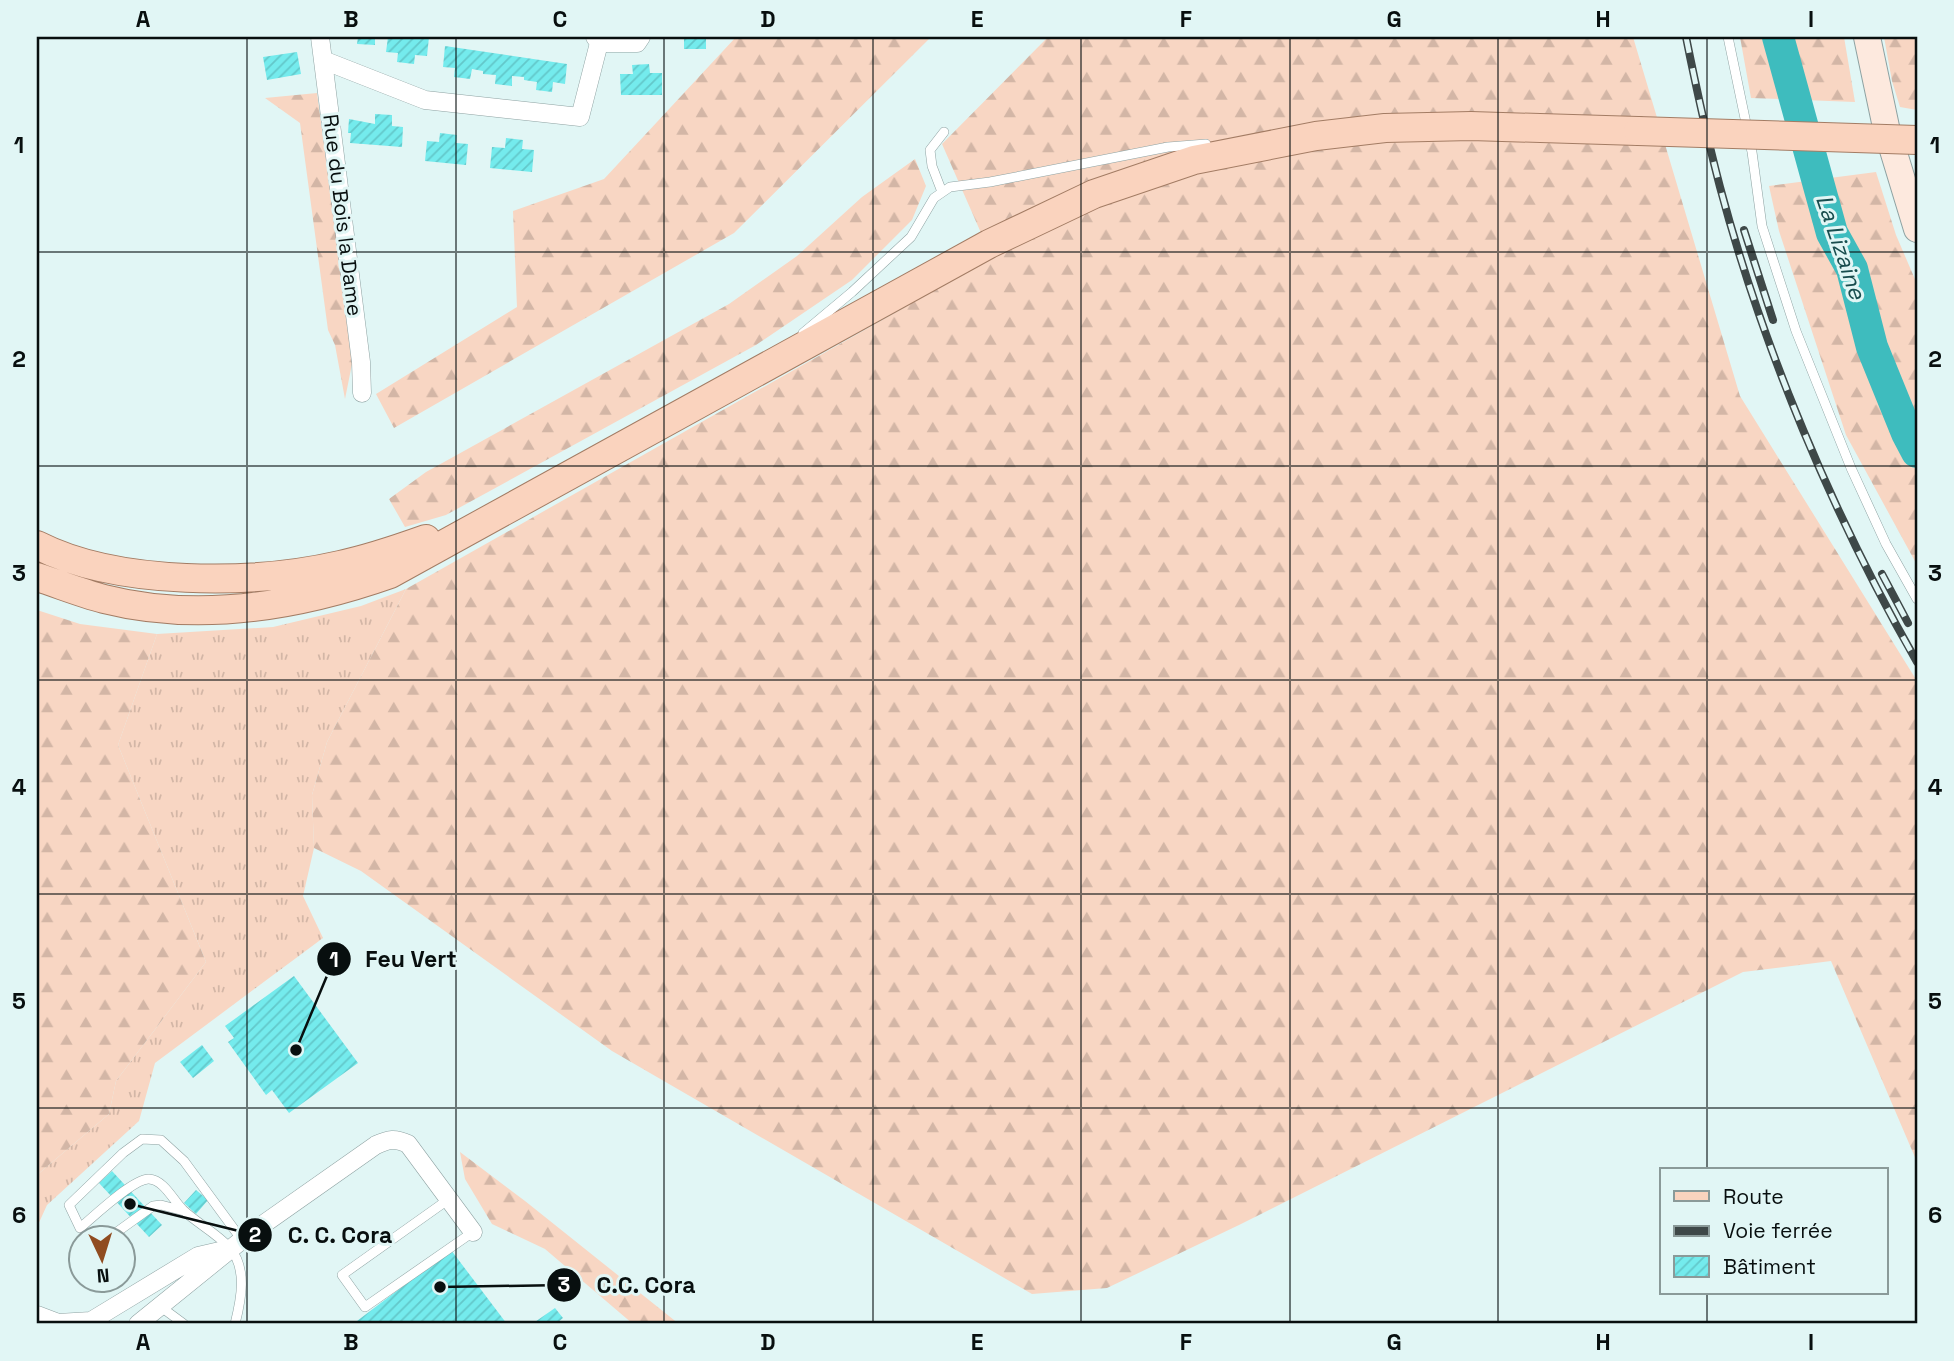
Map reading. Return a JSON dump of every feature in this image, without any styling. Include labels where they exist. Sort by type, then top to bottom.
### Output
[{"type":"main road","points":[[1867,37],[1886,127],[1917,229]]},
{"type":"main road","points":[[37,577],[105,599],[171,610],[257,608],[345,590],[390,574],[989,244],[1094,194],[1194,160],[1316,136],[1385,128],[1471,126],[1917,140]]},
{"type":"main road","points":[[37,545],[50,552],[110,570],[172,577],[253,578],[338,566],[390,551],[449,531],[523,500]]},
{"type":"street","name":"Rue du Bois la Dame","points":[[320,37],[361,362],[362,393]]},
{"type":"street","points":[[323,60],[425,100],[580,117],[597,40],[636,43],[641,37]]},
{"type":"street","points":[[138,1324],[236,1244],[376,1145],[389,1139],[408,1144],[473,1231]]},
{"type":"street","points":[[37,1315],[58,1323],[92,1321],[198,1256],[236,1244]]},
{"type":"lane","points":[[1728,37],[1752,152],[1762,226],[1796,331],[1851,468],[1886,544],[1917,600]]},
{"type":"lane","points":[[942,192],[932,166],[930,150],[944,132]]},
{"type":"lane","points":[[762,368],[852,292],[911,237],[934,198],[950,187],[990,182],[1168,148],[1316,136]]},
{"type":"lane","points":[[78,1224],[69,1205],[123,1153],[142,1139],[161,1140],[184,1161],[236,1244],[242,1291],[235,1324]]},
{"type":"lane","points":[[85,1224],[133,1184],[146,1178],[159,1181],[184,1210],[236,1244]]},
{"type":"lane","points":[[449,1199],[342,1275],[365,1307],[473,1231]]},
{"type":"lane","points":[[128,1224],[153,1206],[184,1210]]},
{"type":"lane","points":[[161,1307],[184,1324]]},
{"type":"green space","points":[[736,37],[931,37],[734,233],[394,428],[376,394],[517,307],[513,211],[604,179]]},
{"type":"green space","points":[[1048,37],[1633,37],[1740,396],[1917,681],[1917,1162],[1831,961],[1743,972],[1239,1225],[1107,1288],[1032,1294],[612,1051],[361,871],[314,848],[312,795],[327,742],[406,589],[992,258],[942,144]]},
{"type":"green space","points":[[1740,37],[1844,37],[1855,102],[1751,98]]},
{"type":"green space","points":[[1884,37],[1917,37],[1917,110],[1900,107]]},
{"type":"green space","points":[[317,93],[353,359],[345,399],[335,345],[328,330],[300,123],[265,98]]},
{"type":"green space","points":[[915,159],[926,186],[912,220],[852,280],[756,345],[446,515],[405,527],[389,499],[426,472],[729,304],[797,256],[862,197]]},
{"type":"green space","points":[[1876,172],[1896,235],[1917,284],[1917,565],[1846,435],[1779,231],[1769,186]]},
{"type":"green space","points":[[406,589],[327,742],[312,795],[314,848],[303,896],[323,938],[155,1063],[139,1121],[47,1205],[37,1227],[37,1175],[109,1114],[116,1081],[206,962],[118,745],[157,634],[273,627],[361,606]]},
{"type":"green space","points":[[37,610],[80,624],[157,634],[118,745],[206,962],[116,1081],[109,1114],[37,1175]]},
{"type":"green space","points":[[460,1152],[679,1324],[633,1324],[545,1249],[492,1224],[465,1179]]},
{"type":"building","points":[[358,37],[375,37],[375,45],[357,44]]},
{"type":"building","points":[[388,37],[429,37],[427,56],[415,55],[414,64],[397,62],[398,53],[386,52]]},
{"type":"building","points":[[684,37],[706,37],[706,49],[684,49]]},
{"type":"building","points":[[445,46],[567,64],[565,84],[553,82],[552,92],[536,90],[537,82],[512,76],[512,86],[495,84],[496,75],[483,74],[483,71],[472,69],[470,79],[454,77],[455,68],[443,67]]},
{"type":"building","points":[[297,52],[301,74],[267,80],[263,57]]},
{"type":"building","points":[[649,64],[650,73],[662,73],[662,95],[621,95],[620,74],[633,74],[632,65]]},
{"type":"building","points":[[375,114],[392,115],[392,126],[403,127],[402,147],[350,143],[349,119],[375,124]]},
{"type":"building","points":[[440,133],[457,135],[456,143],[468,144],[466,165],[425,161],[427,141],[439,142]]},
{"type":"building","points":[[506,138],[523,140],[522,149],[534,150],[532,172],[490,168],[492,147],[505,148]]},
{"type":"building","points":[[294,976],[358,1063],[289,1113],[272,1090],[266,1095],[228,1042],[234,1038],[225,1026]]},
{"type":"building","points":[[202,1045],[214,1061],[193,1078],[180,1062]]},
{"type":"building","points":[[112,1171],[162,1225],[149,1237],[99,1183]]},
{"type":"building","points":[[196,1190],[208,1200],[196,1214],[184,1203]]},
{"type":"building","points":[[451,1250],[507,1324],[353,1324]]},
{"type":"building","points":[[555,1308],[563,1318],[558,1324],[532,1324]]},
{"type":"waterway","name":"La Lizaine","points":[[1778,37],[1832,233],[1852,269],[1872,347],[1917,452]]},
{"type":"railway","points":[[1686,37],[1720,187],[1737,248],[1779,370],[1803,431],[1857,549],[1917,662]]},
{"type":"railway","points":[[1744,230],[1773,320]]},
{"type":"railway","points":[[1882,574],[1908,623]]},
{"type":"place","name":"Feu Vert","points":[[296,1050]]},
{"type":"place","name":"C. C. Cora","points":[[130,1204]]},
{"type":"place","name":"C.C. Cora","points":[[440,1287]]}]
